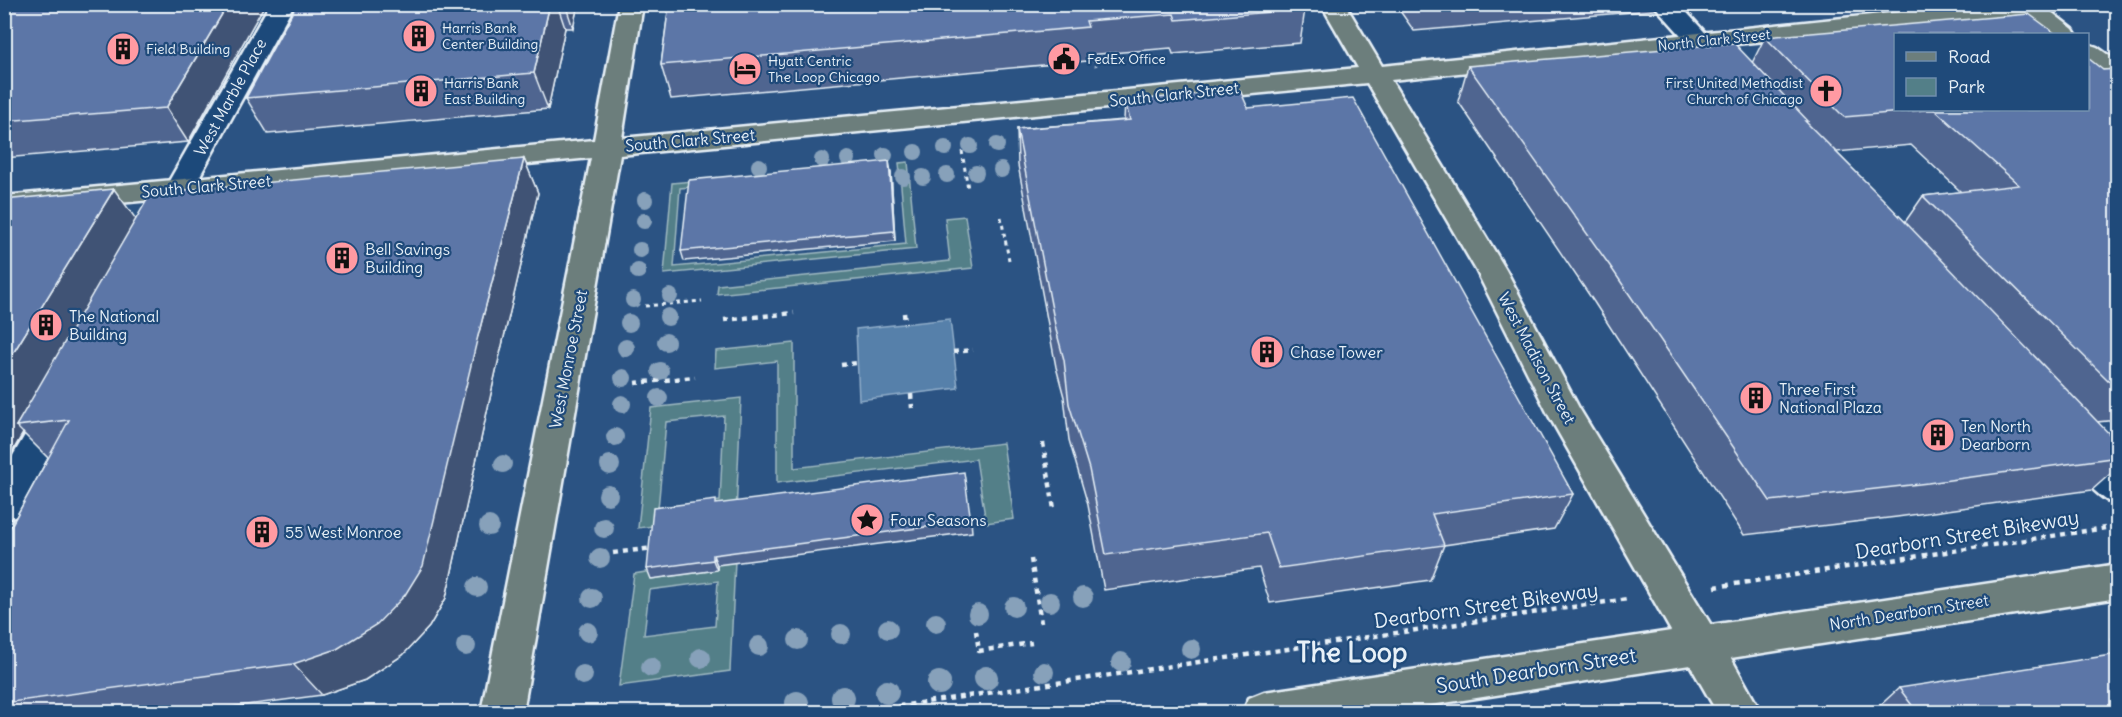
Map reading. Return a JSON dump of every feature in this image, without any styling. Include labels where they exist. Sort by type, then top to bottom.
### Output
[{"type":"main road","name":"West Monroe Street","points":[[502,712],[631,4]]},
{"type":"main road","name":"West Madison Street","points":[[1333,4],[1491,270],[1566,416],[1740,712]]},
{"type":"main road","name":"North Clark Street","points":[[1375,75],[1994,7],[2053,4]]},
{"type":"main road","points":[[2027,6],[2063,33]]},
{"type":"main road","points":[[2089,53],[2118,75]]},
{"type":"main road","name":"South Clark Street","points":[[4,206],[1375,75]]},
{"type":"main road","name":"North Dearborn Street","points":[[1700,644],[2118,580]]},
{"type":"main road","name":"South Dearborn Street","points":[[1264,712],[1700,644]]},
{"type":"lane","name":"West Marble Place","points":[[149,243],[282,4]]},
{"type":"lane","points":[[1665,4],[1740,86]]},
{"type":"lane","points":[[4,505],[74,379]]},
{"type":"lane","points":[[2054,423],[2118,491]]},
{"type":"path","points":[[1090,46],[1096,66]]},
{"type":"path","points":[[962,151],[968,189]]},
{"type":"path","points":[[1001,217],[1008,260]]},
{"type":"path","points":[[645,306],[702,301]]},
{"type":"path","points":[[724,320],[794,313]]},
{"type":"path","points":[[904,314],[905,324]]},
{"type":"path","points":[[954,352],[973,350]]},
{"type":"path","points":[[841,365],[857,363]]},
{"type":"path","points":[[635,383],[695,377]]},
{"type":"path","points":[[911,394],[912,408]]},
{"type":"path","points":[[1043,443],[1054,509]]},
{"type":"path","points":[[2012,526],[2052,519]]},
{"type":"path","name":"Dearborn Street Bikeway","points":[[859,712],[2107,527]]},
{"type":"path","points":[[613,553],[654,548]]},
{"type":"path","points":[[1031,559],[1041,623]]},
{"type":"path","points":[[976,632],[979,651],[1032,644]]},
{"type":"path","points":[[2111,640],[2118,639]]},
{"type":"green space","points":[[908,162],[916,249],[664,274],[672,183],[748,176],[748,182],[680,188],[674,267],[906,244],[899,163]]},
{"type":"green space","points":[[965,216],[973,268],[717,294],[718,285],[950,261],[945,218]]},
{"type":"green space","points":[[794,343],[794,468],[1003,443],[1014,519],[986,523],[976,459],[777,483],[777,361],[715,368],[716,351]]},
{"type":"green space","points":[[741,398],[736,515],[638,528],[651,408]],"holes":[[[724,416],[720,501],[658,509],[666,422]]]},
{"type":"green space","points":[[735,560],[730,671],[619,686],[634,574],[652,571],[652,579],[716,570],[717,563]],"holes":[[[718,581],[715,626],[644,635],[649,590]]]},
{"type":"water","points":[[950,319],[958,388],[859,400],[856,329]]},
{"type":"building","name":"Field Building","points":[[4,4],[228,4],[166,108],[4,121]]},
{"type":"building","points":[[297,4],[550,4],[534,73],[246,98]]},
{"type":"building","points":[[669,4],[1303,4],[1305,9],[1176,20],[1174,14],[1086,21],[1088,27],[661,65]]},
{"type":"building","points":[[2029,14],[2055,33],[1894,33],[1894,111],[1913,111],[1844,117],[1765,37]]},
{"type":"building","points":[[1734,43],[1808,121],[1805,121],[2118,443],[2118,457],[1928,483],[1770,501],[1610,266],[1468,66]]},
{"type":"building","points":[[2089,59],[2103,70],[2118,69],[2118,388],[1923,196],[2019,185],[1936,111],[2089,111]]},
{"type":"building","name":"Chase Tower","points":[[1240,90],[1248,108],[1353,98],[1573,494],[1432,514],[1444,545],[1279,568],[1267,533],[1106,555],[1089,469],[1069,404],[1064,360],[1056,330],[1017,129],[1130,120],[1125,101]]},
{"type":"building","points":[[524,159],[478,336],[423,566],[405,595],[377,624],[337,649],[293,664],[4,703],[4,539],[69,420],[16,426],[151,193]]},
{"type":"building","points":[[889,161],[894,231],[681,251],[689,180]]},
{"type":"building","points":[[114,189],[4,368],[4,200]]},
{"type":"building","points":[[964,472],[971,521],[713,555],[713,560],[647,569],[653,508],[716,500],[716,504]]},
{"type":"building","points":[[2118,654],[2118,712],[1917,712],[1899,688]]},
{"type":"place","name":"Harris Bank Center Building","points":[[419,36]]},
{"type":"place","name":"Field Building","points":[[123,49]]},
{"type":"place","name":"FedEx Office","points":[[1064,59]]},
{"type":"place","name":"Hyatt Centric The Loop Chicago","points":[[745,69]]},
{"type":"place","name":"Harris Bank East Building","points":[[421,91]]},
{"type":"place","name":"First United Methodist Church of Chicago","points":[[1826,91]]},
{"type":"place","name":"Bell Savings Building","points":[[342,258]]},
{"type":"place","name":"The National Building","points":[[46,325]]},
{"type":"place","name":"Chase Tower","points":[[1267,352]]},
{"type":"place","name":"Three First National Plaza","points":[[1756,398]]},
{"type":"place","name":"Ten North Dearborn","points":[[1938,435]]},
{"type":"place","name":"Four Seasons","points":[[867,520]]},
{"type":"place","name":"55 West Monroe","points":[[262,532]]},
{"type":"district","name":"The Loop","points":[[1352,652]]}]
